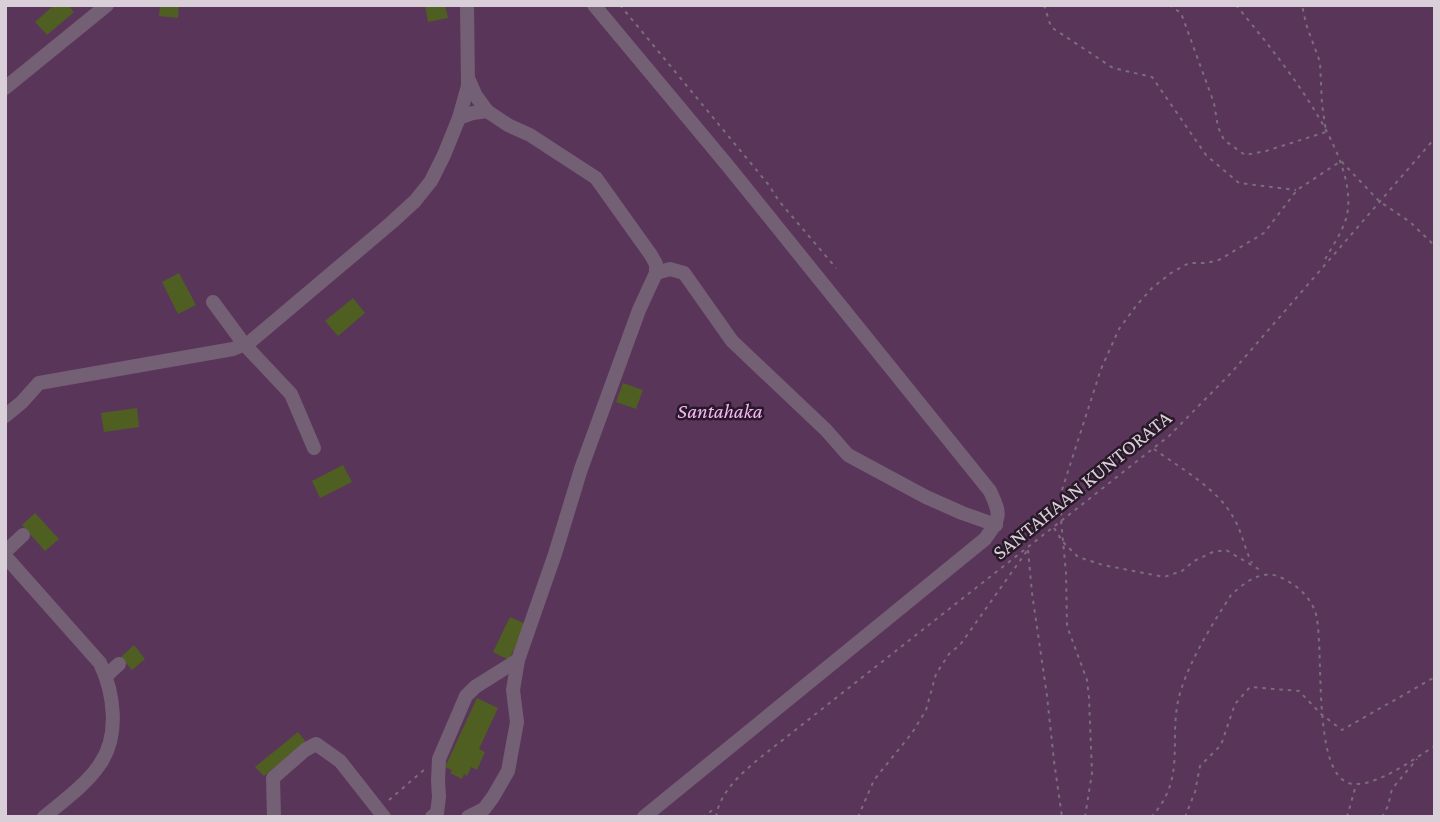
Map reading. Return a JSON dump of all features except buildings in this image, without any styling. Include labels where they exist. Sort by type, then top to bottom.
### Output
[{"type":"lane","points":[[5,88],[107,5]]},
{"type":"lane","points":[[5,416],[39,383],[233,349],[250,342],[391,223],[415,201],[431,181],[458,118],[468,86],[467,5]]},
{"type":"lane","points":[[594,5],[728,166],[990,491],[999,511],[996,525],[985,539],[644,817]]},
{"type":"lane","points":[[468,77],[476,96],[487,111],[596,178],[656,264],[656,273],[639,310],[582,469],[518,660],[513,690],[517,722],[508,771],[484,809],[468,817]]},
{"type":"lane","points":[[458,118],[487,111]]},
{"type":"lane","points":[[656,273],[670,269],[684,273],[732,341],[826,430],[848,455],[926,497],[996,525]]},
{"type":"lane","points":[[213,302],[244,344],[291,394],[314,448]]},
{"type":"lane","points":[[23,535],[5,554],[100,663],[112,701],[113,724],[101,763],[44,817]]},
{"type":"lane","points":[[432,817],[437,813],[439,797],[438,761],[466,696],[475,687],[518,660]]},
{"type":"lane","points":[[106,676],[119,664]]},
{"type":"lane","points":[[274,817],[273,778],[305,750],[317,744],[340,761],[382,813]]},
{"type":"path","points":[[621,5],[836,268]]},
{"type":"path","points":[[1044,5],[1051,27],[1113,68],[1152,77],[1206,155],[1239,183],[1297,190]]},
{"type":"path","points":[[1169,5],[1181,13],[1214,103],[1224,140],[1245,155],[1326,132]]},
{"type":"path","points":[[1236,5],[1311,103],[1341,161],[1348,193],[1347,216],[1321,268]]},
{"type":"path","points":[[1302,5],[1320,62],[1326,132]]},
{"type":"path","name":"SANTAHAAN KUNTORATA","points":[[716,817],[718,807],[729,788],[761,757],[1169,436],[1232,372],[1435,138]]},
{"type":"path","points":[[1085,817],[1092,773],[1089,698],[1087,680],[1067,626],[1061,520],[1062,490],[1101,369],[1128,317],[1152,288],[1171,273],[1189,264],[1219,260],[1264,233],[1297,190],[1341,161]]},
{"type":"path","points":[[1341,161],[1379,201],[1410,222],[1435,246]]},
{"type":"path","points":[[1153,449],[1194,477],[1227,507],[1235,519],[1247,554],[1260,570]]},
{"type":"path","points":[[1054,527],[1063,542],[1078,557],[1103,565],[1164,576],[1182,571],[1194,561],[1213,552],[1226,550],[1266,574]]},
{"type":"path","points":[[858,817],[874,780],[912,733],[926,710],[936,674],[1032,544]]},
{"type":"path","points":[[1028,549],[1062,817]]},
{"type":"path","points":[[1151,817],[1167,797],[1174,778],[1177,705],[1192,662],[1231,595],[1253,578],[1266,574],[1279,575],[1293,584],[1306,595],[1315,612],[1321,651],[1322,724],[1336,773],[1342,780],[1356,784],[1369,782],[1400,768],[1435,746]]},
{"type":"path","points":[[1185,817],[1195,792],[1200,766],[1221,745],[1235,704],[1250,687],[1299,691],[1321,714],[1342,730],[1435,677]]},
{"type":"path","points":[[1382,817],[1392,789],[1419,757]]},
{"type":"path","points":[[382,813],[430,765],[438,761]]},
{"type":"path","points":[[1347,817],[1356,784]]},
{"type":"path","points":[[702,817],[718,807]]},
{"type":"green space","name":"Santahaka","points":[[5,5],[1435,5],[1435,817],[5,817]]}]
